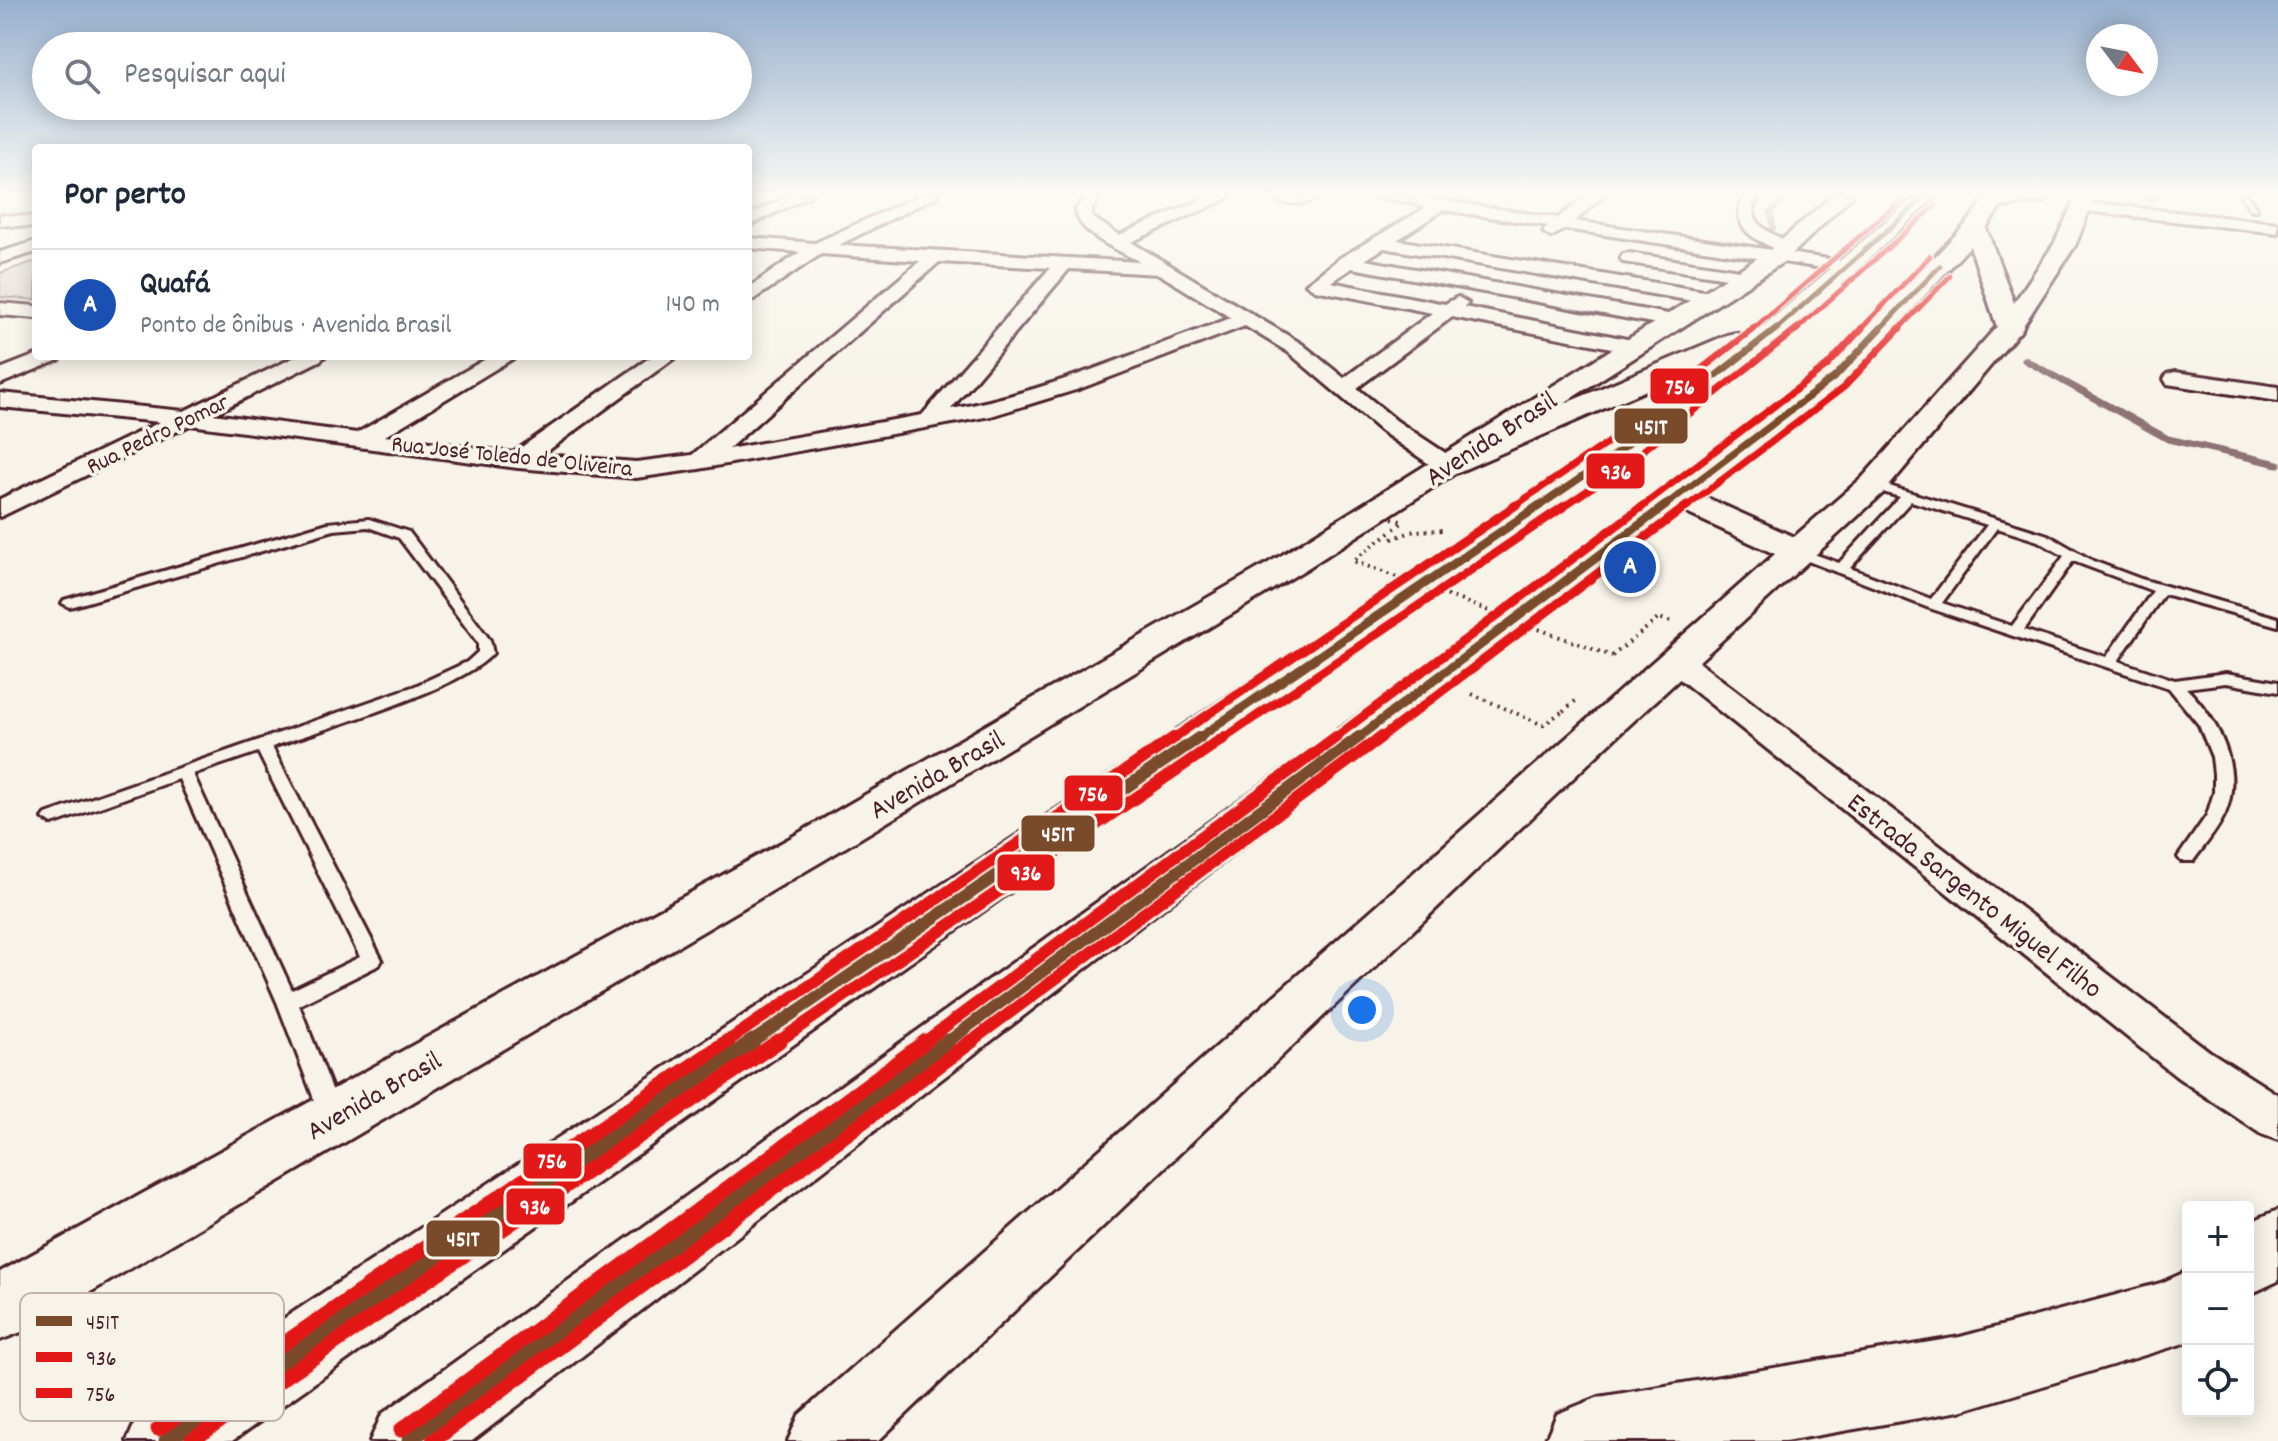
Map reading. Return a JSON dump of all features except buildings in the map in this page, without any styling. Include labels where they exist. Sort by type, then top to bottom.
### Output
[{"type":"main road","points":[[284,1360],[1501,530],[1559,495],[1638,438],[1793,317],[1854,262]]},
{"type":"main road","points":[[409,1441],[1438,678],[1836,376],[1940,262]]},
{"type":"main road","points":[[1999,262],[2010,327]]},
{"type":"main road","points":[[1447,465],[1793,317]]},
{"type":"main road","points":[[2254,1259],[2278,1241]]},
{"type":"main road","points":[[1595,1439],[1960,1374],[2182,1309]]},
{"type":"main road","points":[[166,1441],[195,1421]]},
{"type":"street","points":[[752,294],[797,262]]},
{"type":"street","points":[[699,462],[929,262]]},
{"type":"street","points":[[1019,262],[1162,269]]},
{"type":"street","points":[[1152,262],[1295,348],[1389,426],[1447,465]]},
{"type":"street","points":[[1346,262],[1315,284],[1632,346]]},
{"type":"street","points":[[1347,262],[1674,321]]},
{"type":"street","points":[[1500,262],[1710,298]]},
{"type":"street","points":[[1660,262],[1746,276]]},
{"type":"street","name":"Avenida Brasil","points":[[26,1293],[809,848],[1294,562],[1767,262]]},
{"type":"street","points":[[1828,262],[1849,267]]},
{"type":"street","points":[[825,1441],[1583,710],[1669,647],[1820,561],[1891,490],[2010,327],[2053,262]]},
{"type":"street","points":[[1344,388],[1510,264]]},
{"type":"street","points":[[928,422],[1063,265]]},
{"type":"street","name":"Rua José Toledo de Oliveira","points":[[0,400],[189,418],[518,461],[606,470],[661,468],[928,422],[1022,401],[1246,319]]},
{"type":"street","points":[[0,377],[42,360]]},
{"type":"street","name":"Rua Pedro Pomar","points":[[0,509],[306,360]]},
{"type":"street","points":[[363,439],[499,360]]},
{"type":"street","points":[[518,461],[660,360]]},
{"type":"street","points":[[2175,379],[2278,394]]},
{"type":"street","points":[[1676,496],[1820,561]]},
{"type":"street","name":"Estrada Sargento Miguel Filho","points":[[1669,647],[2193,1064],[2278,1120]]},
{"type":"street","name":"Avenida Brasil","points":[[0,1308],[20,1296]]},
{"type":"lane","points":[[1891,490],[2043,538],[2111,573],[2278,622]]},
{"type":"lane","points":[[1934,605],[1995,522]]},
{"type":"lane","points":[[52,818],[420,689],[472,665],[486,653],[485,643],[404,535],[369,523],[333,526],[69,603]]},
{"type":"lane","points":[[2014,633],[2071,555]]},
{"type":"lane","points":[[1820,561],[1934,605],[2174,685],[2226,678],[2278,687]]},
{"type":"lane","points":[[2109,664],[2161,589]]},
{"type":"lane","points":[[2174,685],[2197,708],[2212,734],[2220,759],[2223,789],[2217,812],[2187,857]]},
{"type":"lane","points":[[262,744],[372,960],[287,1002]]},
{"type":"lane","points":[[184,772],[287,1002],[332,1117]]},
{"type":"path","points":[[1392,518],[1403,522],[1353,561],[1612,656],[1659,618],[1672,622],[1669,647]]},
{"type":"path","points":[[1294,562],[1314,569],[1414,531],[1501,530]]},
{"type":"path","points":[[1438,678],[1543,725],[1583,710]]},
{"type":"shaded area","points":[[32,262],[32,300],[0,297],[0,273]]},
{"type":"waterway","points":[[2025,360],[2168,439],[2278,464]]},
{"type":"transit line","name":"756","points":[[284,1343],[1606,444],[1766,319],[1831,262]]},
{"type":"transit line","name":"451T","points":[[284,1361],[1614,455],[1775,330],[1851,262]]},
{"type":"transit line","name":"936","points":[[284,1378],[1622,467],[1784,341],[1872,262]]},
{"type":"transit line","name":"756","points":[[401,1430],[1430,667],[1827,366],[1924,262]]},
{"type":"transit line","name":"451T","points":[[409,1441],[1438,678],[1836,376],[1940,266]]},
{"type":"transit line","name":"936","points":[[433,1441],[1446,689],[1844,387],[1950,276]]},
{"type":"transit line","name":"756","points":[[158,1429],[170,1421]]},
{"type":"transit line","name":"451T","points":[[166,1441],[195,1421]]},
{"type":"transit line","name":"936","points":[[191,1441],[220,1421]]},
{"type":"place","name":"Quafá","points":[[1630,567]]}]
